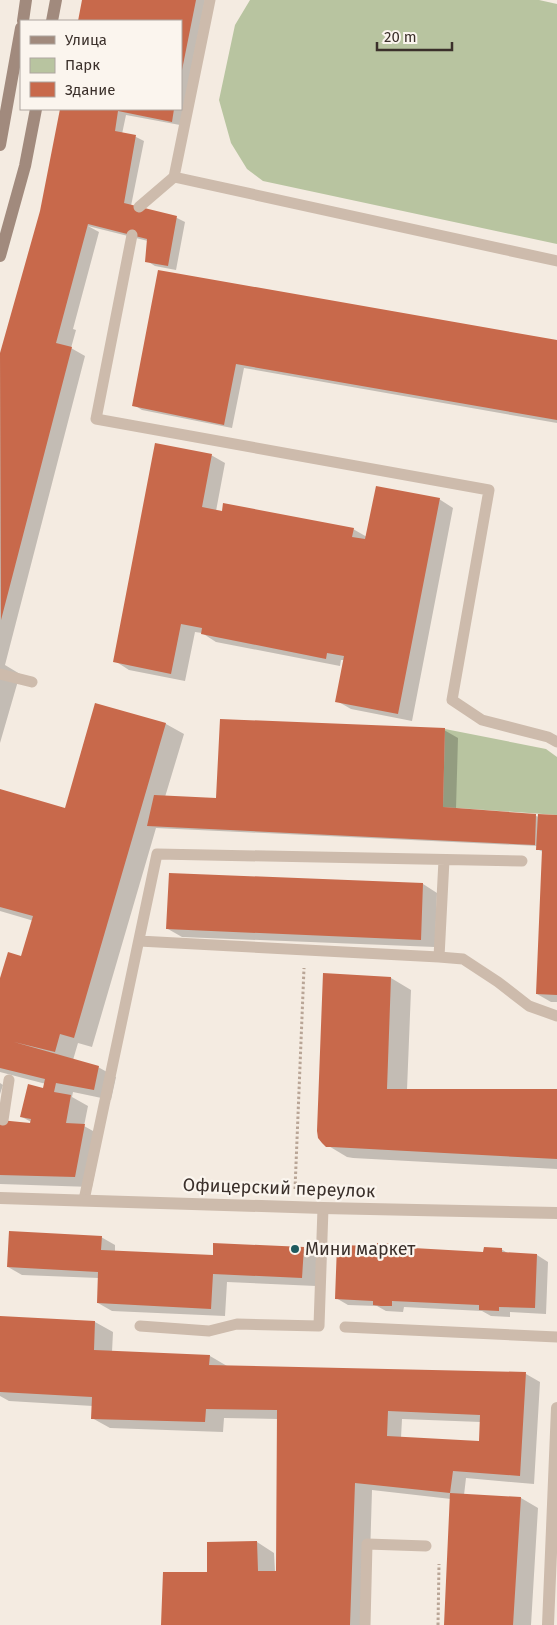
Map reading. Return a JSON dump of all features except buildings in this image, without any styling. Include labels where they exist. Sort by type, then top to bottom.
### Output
[{"type":"main road","points":[[22,20],[26,0]]},
{"type":"main road","points":[[52,20],[56,0]]},
{"type":"main road","points":[[0,145],[20,34]]},
{"type":"main road","points":[[0,256],[25,166],[36,110]]},
{"type":"street","name":"Офицерский переулок","points":[[0,1198],[557,1213]]},
{"type":"street","points":[[548,1625],[557,1408]]},
{"type":"lane","points":[[139,207],[174,177],[210,0]]},
{"type":"lane","points":[[174,177],[557,261]]},
{"type":"lane","points":[[132,235],[96,419],[489,490],[452,700],[482,720],[548,737],[557,742]]},
{"type":"lane","points":[[0,674],[32,682]]},
{"type":"lane","points":[[84,1200],[157,854],[522,861]]},
{"type":"lane","points":[[439,957],[444,860]]},
{"type":"lane","points":[[138,942],[463,958],[530,1006],[557,1016]]},
{"type":"lane","points":[[3,1120],[9,1080]]},
{"type":"lane","points":[[140,1326],[209,1331],[237,1324],[319,1326],[323,1208]]},
{"type":"lane","points":[[345,1327],[557,1337]]},
{"type":"lane","points":[[365,1625],[367,1544],[426,1546]]},
{"type":"path","points":[[295,1191],[305,950]]},
{"type":"path","points":[[438,1625],[439,1564]]},
{"type":"green space","points":[[250,0],[539,0],[557,4],[557,244],[263,181],[247,169],[231,143],[219,100],[235,25]]},
{"type":"green space","points":[[445,729],[546,749],[557,757],[557,815],[443,807]]},
{"type":"place","name":"Мини маркет","points":[[295,1249]]}]
